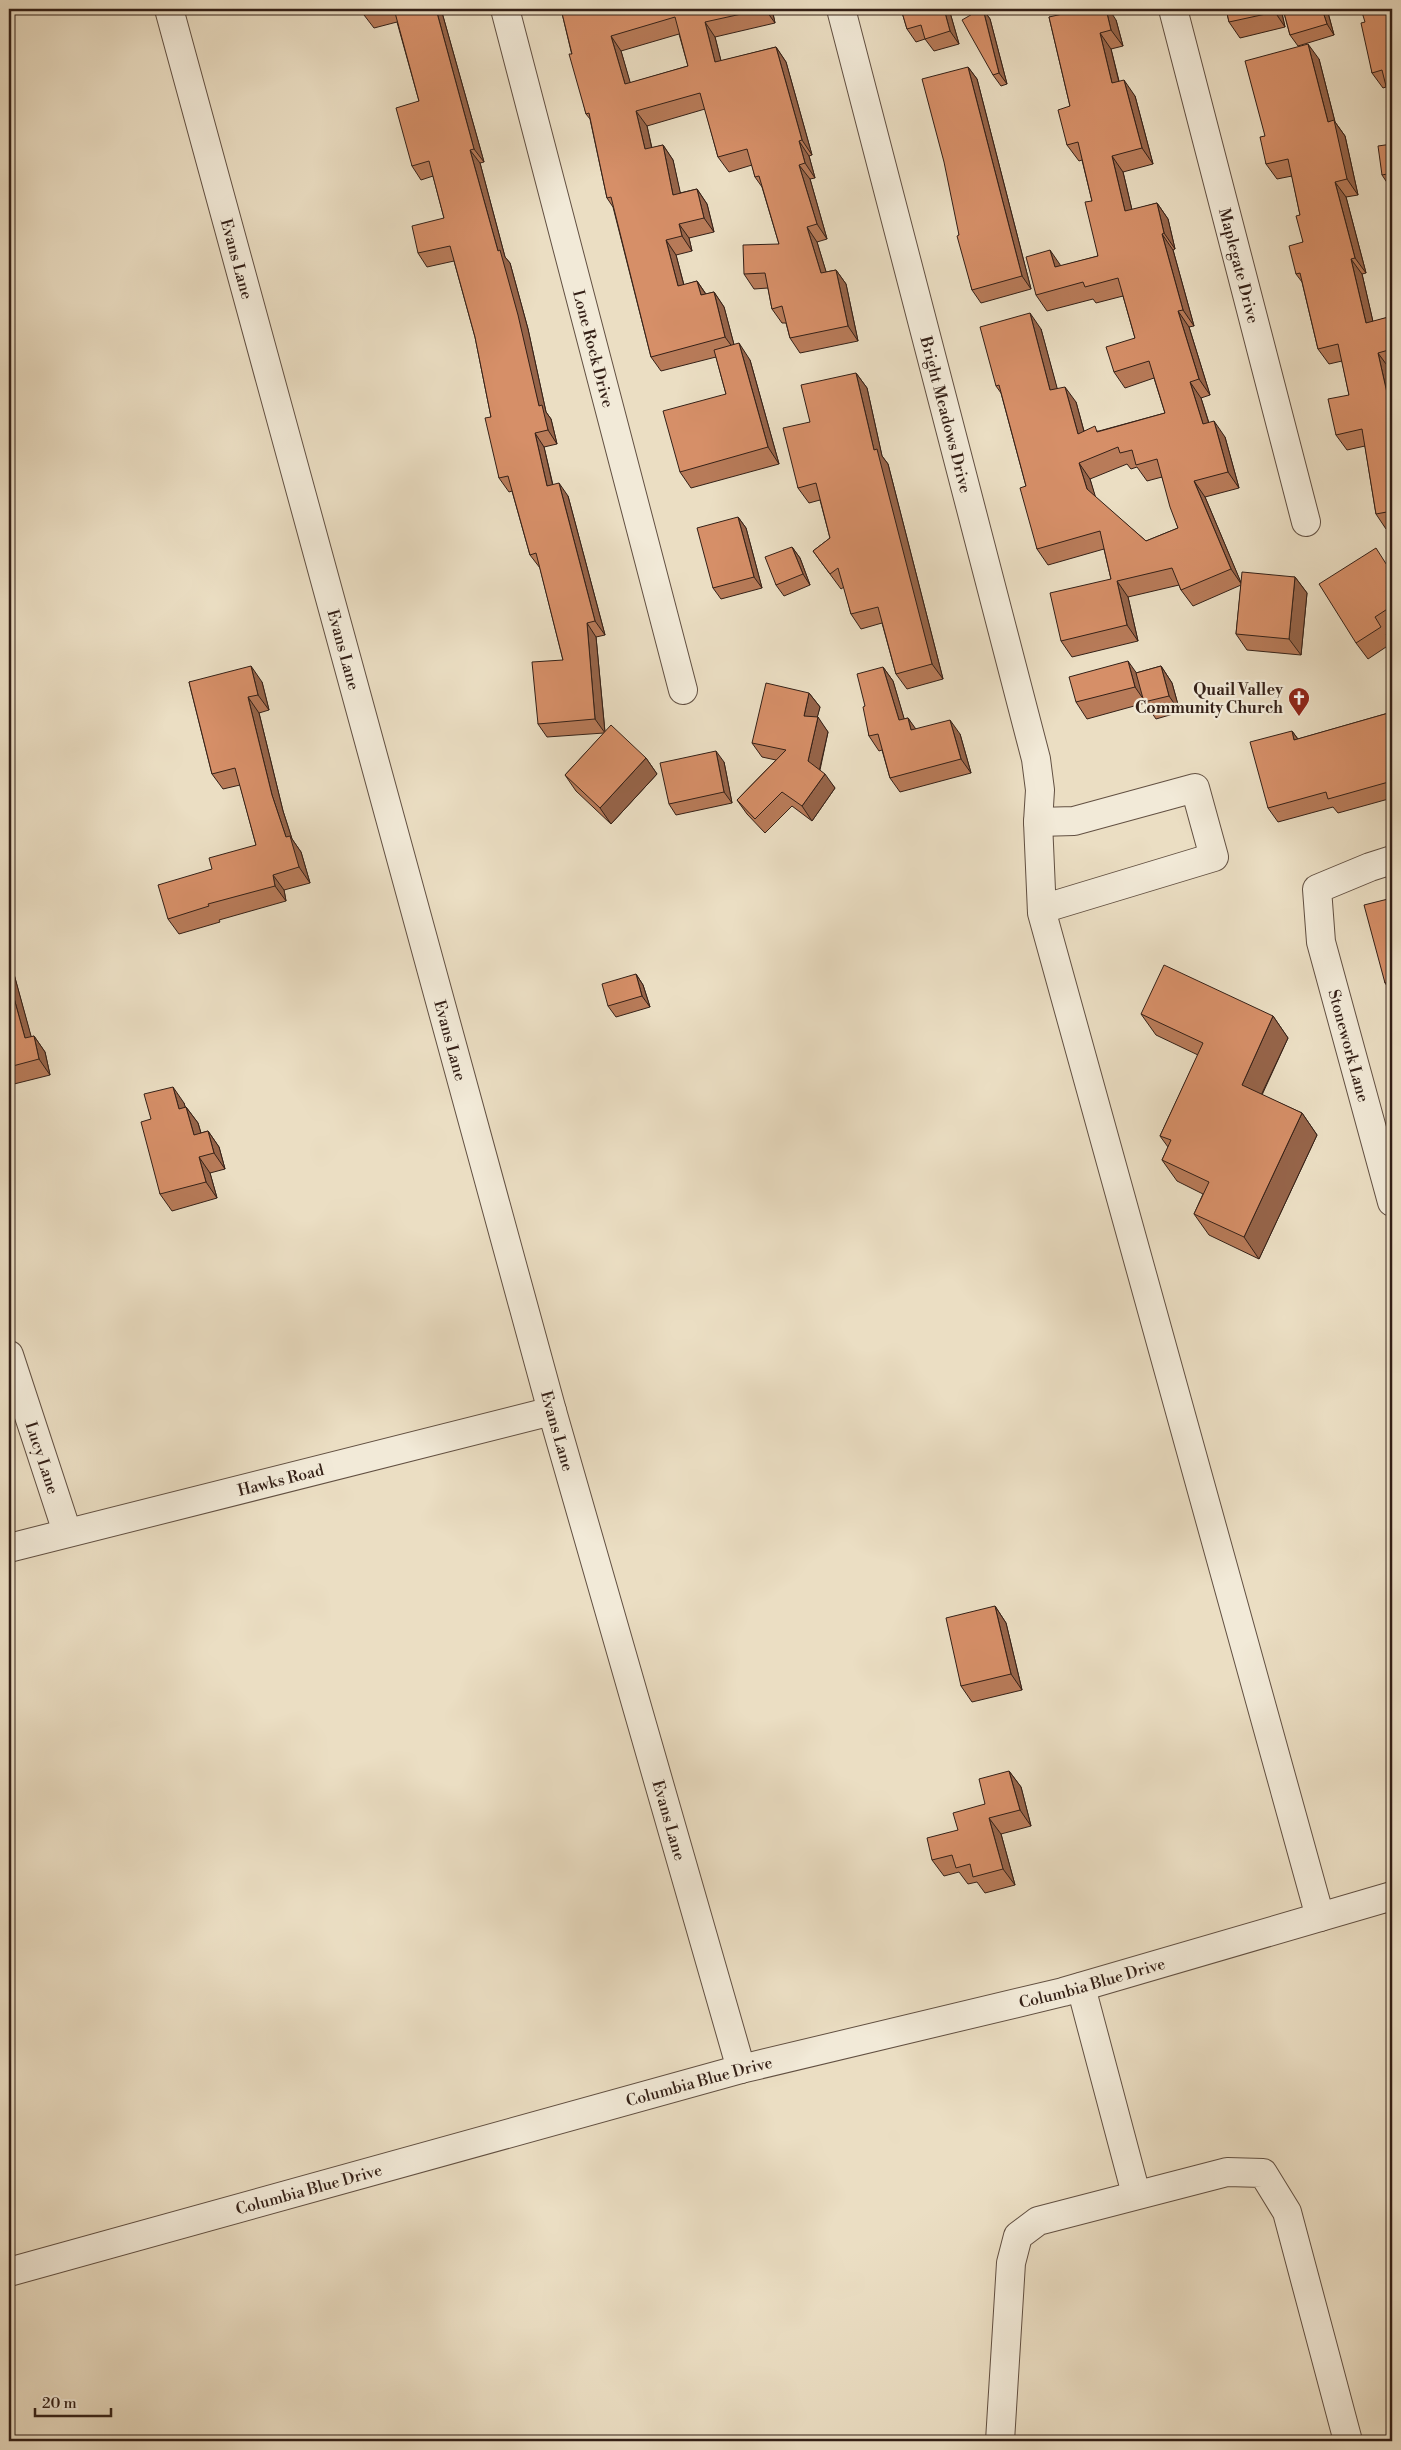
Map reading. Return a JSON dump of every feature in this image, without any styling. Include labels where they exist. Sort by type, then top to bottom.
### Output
[{"type":"street","name":"Evans Lane","points":[[169,9],[552,1411],[741,2069]]},
{"type":"street","name":"Lone Rock Drive","points":[[505,9],[683,690]]},
{"type":"street","name":"Bright Meadows Drive","points":[[841,9],[1036,759],[1040,790],[1038,822],[1042,909],[1320,1916]]},
{"type":"street","name":"Maplegate Drive","points":[[1173,9],[1306,522]]},
{"type":"street","points":[[1038,822],[1074,821],[1195,788],[1214,857],[1042,909]]},
{"type":"street","name":"Stonework Lane","points":[[1392,860],[1316,889],[1321,942],[1392,1202]]},
{"type":"street","name":"Lucy Lane","points":[[9,1355],[67,1532]]},
{"type":"street","name":"Hawks Road","points":[[9,1548],[552,1411]]},
{"type":"street","name":"Columbia Blue Drive","points":[[9,2272],[741,2069],[1081,1987],[1392,1896]]},
{"type":"street","points":[[1081,1987],[1136,2194]]},
{"type":"street","points":[[1000,2441],[1011,2263],[1018,2236],[1038,2220],[1227,2172],[1263,2173],[1287,2212],[1348,2441]]},
{"type":"building","points":[[363,9],[386,9],[364,15]]},
{"type":"building","points":[[394,9],[436,9],[474,149],[470,150],[518,315],[539,406],[542,405],[548,430],[535,433],[547,486],[559,483],[595,621],[587,623],[595,719],[538,724],[532,662],[563,660],[536,553],[530,555],[508,476],[499,478],[485,418],[491,417],[475,337],[450,246],[418,253],[412,226],[444,218],[429,161],[412,166],[396,108],[419,101]]},
{"type":"building","points":[[561,9],[764,9],[705,22],[715,62],[776,47],[802,140],[799,141],[805,163],[799,165],[817,224],[807,227],[821,273],[836,270],[848,326],[790,338],[782,306],[772,309],[765,273],[744,274],[743,245],[779,244],[759,176],[755,177],[747,149],[718,157],[700,93],[636,111],[645,149],[663,145],[673,195],[697,189],[704,218],[679,224],[682,236],[666,240],[678,286],[697,281],[701,295],[714,292],[725,337],[651,357],[611,197],[607,198],[589,113],[586,114],[569,54],[572,54]],"holes":[[[675,17],[688,66],[625,84],[611,36]]]},
{"type":"building","points":[[901,9],[944,9],[950,31],[925,39],[921,25],[907,29]]},
{"type":"building","points":[[983,9],[999,73],[993,75],[962,20]]},
{"type":"building","points":[[1085,9],[1106,9],[1111,30],[1100,33],[1112,83],[1124,80],[1142,148],[1112,156],[1125,211],[1157,203],[1164,233],[1162,234],[1183,310],[1178,311],[1199,379],[1190,382],[1203,424],[1214,421],[1228,472],[1194,481],[1231,569],[1181,590],[1172,568],[1117,581],[1127,625],[1061,641],[1050,593],[1111,579],[1100,531],[1037,549],[1020,488],[1026,486],[999,385],[996,386],[980,327],[1030,313],[1050,390],[1065,387],[1078,434],[1095,426],[1097,432],[1165,413],[1149,361],[1114,372],[1106,347],[1135,338],[1118,278],[1085,287],[1083,282],[1036,295],[1026,257],[1050,250],[1055,267],[1098,256],[1085,202],[1092,201],[1078,142],[1067,145],[1058,110],[1070,106],[1049,17]],"holes":[[[1118,447],[1120,453],[1132,450],[1136,465],[1157,459],[1170,507],[1178,528],[1146,541],[1087,489],[1079,463]]]},
{"type":"building","points":[[1226,9],[1274,9],[1275,12],[1229,22]]},
{"type":"building","points":[[1283,9],[1322,9],[1327,24],[1290,35]]},
{"type":"building","points":[[1361,9],[1392,9],[1392,110],[1382,70],[1372,73],[1361,23],[1365,22]]},
{"type":"building","points":[[1308,44],[1328,122],[1334,120],[1347,179],[1335,182],[1355,258],[1351,259],[1366,323],[1392,316],[1392,349],[1378,353],[1392,415],[1392,511],[1376,514],[1362,429],[1336,435],[1328,399],[1349,395],[1338,344],[1318,349],[1300,273],[1296,274],[1289,246],[1303,242],[1296,216],[1300,215],[1288,159],[1266,164],[1260,137],[1265,136],[1245,61]]},
{"type":"building","points":[[968,67],[1022,276],[972,290],[957,236],[959,235],[944,162],[922,79]]},
{"type":"building","points":[[1392,144],[1392,173],[1382,175],[1378,146]]},
{"type":"building","points":[[739,343],[768,447],[680,472],[663,411],[726,394],[714,350]]},
{"type":"building","points":[[856,373],[874,450],[877,449],[932,664],[896,674],[878,607],[851,614],[838,568],[830,574],[813,551],[830,538],[816,483],[798,488],[783,428],[810,422],[801,385]]},
{"type":"building","points":[[738,517],[754,577],[713,588],[697,528]]},
{"type":"building","points":[[792,547],[803,574],[776,585],[765,557]]},
{"type":"building","points":[[1376,548],[1390,570],[1392,568],[1392,606],[1375,617],[1381,627],[1356,643],[1319,584]]},
{"type":"building","points":[[1242,572],[1295,577],[1289,639],[1236,634]]},
{"type":"building","points":[[1128,661],[1135,687],[1076,702],[1069,677]]},
{"type":"building","points":[[251,666],[258,695],[248,697],[272,795],[286,837],[290,836],[299,867],[273,875],[275,886],[208,904],[209,906],[168,919],[158,885],[212,869],[209,858],[256,845],[235,768],[212,774],[189,682]]},
{"type":"building","points":[[1161,666],[1169,696],[1144,702],[1136,673]]},
{"type":"building","points":[[883,667],[899,720],[908,718],[911,730],[950,720],[961,759],[890,778],[878,734],[869,736],[863,707],[865,706],[857,674]]},
{"type":"building","points":[[766,683],[809,693],[804,716],[818,717],[808,761],[825,774],[802,806],[782,792],[755,819],[737,800],[786,750],[752,743]]},
{"type":"building","points":[[1392,712],[1392,781],[1328,799],[1326,792],[1268,808],[1250,742],[1292,731],[1294,740]]},
{"type":"building","points":[[611,725],[646,758],[600,808],[565,775]]},
{"type":"building","points":[[716,751],[724,792],[669,804],[660,763]]},
{"type":"building","points":[[1392,898],[1392,981],[1385,983],[1364,905]]},
{"type":"building","points":[[1164,965],[1273,1016],[1242,1085],[1302,1113],[1244,1237],[1194,1214],[1209,1182],[1162,1160],[1171,1140],[1160,1136],[1203,1043],[1141,1014]]},
{"type":"building","points":[[636,974],[642,996],[608,1006],[602,984]]},
{"type":"building","points":[[9,980],[25,1038],[34,1036],[39,1059],[9,1067]]},
{"type":"building","points":[[173,1087],[179,1109],[186,1107],[194,1135],[208,1131],[214,1153],[199,1157],[206,1182],[160,1194],[141,1122],[151,1119],[144,1094]]},
{"type":"building","points":[[995,1606],[1011,1674],[961,1686],[946,1618]]},
{"type":"building","points":[[1009,1771],[1020,1810],[989,1818],[1003,1869],[973,1877],[970,1864],[956,1868],[952,1855],[932,1860],[927,1838],[958,1830],[953,1813],[985,1804],[979,1779]]},
{"type":"place","name":"Quail Valley Community Church","points":[[1299,717]]}]
